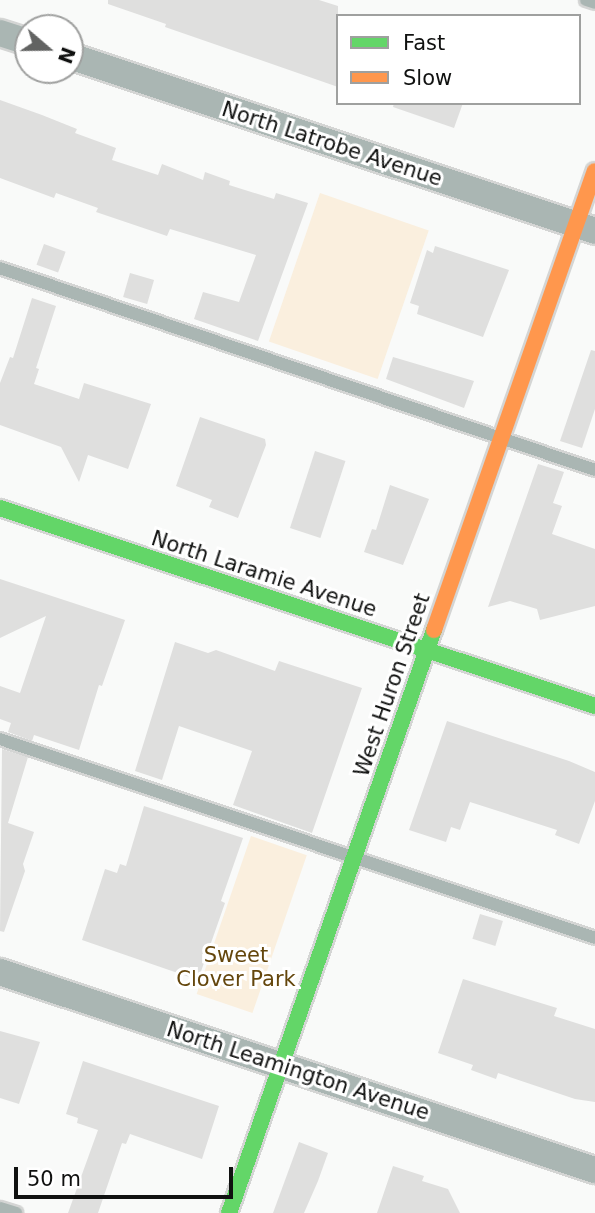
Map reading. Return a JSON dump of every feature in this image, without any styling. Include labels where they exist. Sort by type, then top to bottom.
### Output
[{"type":"street","name":"North Latrobe Avenue","points":[[84,61],[585,228]]},
{"type":"street","name":"West Huron Street","points":[[229,1213],[500,439],[585,228],[595,171]]},
{"type":"street","name":"North Laramie Avenue","points":[[0,508],[595,706]]},
{"type":"street","name":"North Leamington Avenue","points":[[0,972],[595,1170]]},
{"type":"lane","points":[[586,0],[595,3]]},
{"type":"lane","points":[[0,268],[595,470]]},
{"type":"lane","points":[[0,739],[595,938]]},
{"type":"lane","points":[[0,1208],[16,1213]]},
{"type":"green space","points":[[320,193],[429,230],[378,379],[269,341]]},
{"type":"green space","name":"Sweet Clover Park","points":[[251,836],[307,855],[252,1013],[197,994]]},
{"type":"building","points":[[108,0],[319,0],[338,6],[336,86],[165,27],[166,24],[108,4]]},
{"type":"building","points":[[0,100],[77,129],[75,133],[116,148],[112,160],[158,175],[162,164],[203,180],[205,172],[230,181],[229,185],[274,199],[276,193],[308,203],[258,341],[194,319],[203,292],[239,302],[256,255],[170,229],[167,236],[96,212],[98,208],[56,193],[54,198],[0,178]]},
{"type":"building","points":[[394,105],[462,105],[454,128]]},
{"type":"building","points":[[44,244],[66,252],[58,273],[36,265]]},
{"type":"building","points":[[435,246],[509,270],[483,337],[417,314],[419,306],[410,303],[427,250],[433,253]]},
{"type":"building","points":[[130,273],[154,280],[147,304],[123,297]]},
{"type":"building","points":[[32,298],[56,306],[36,368],[39,369],[34,384],[79,399],[84,383],[151,404],[128,469],[88,455],[79,482],[61,447],[0,425],[0,383],[10,357],[13,358]]},
{"type":"building","points":[[591,350],[595,351],[595,409],[582,448],[560,441]]},
{"type":"building","points":[[393,357],[474,381],[464,408],[386,379]]},
{"type":"building","points":[[200,417],[265,439],[266,445],[238,518],[209,507],[212,500],[176,486]]},
{"type":"building","points":[[315,451],[345,461],[320,538],[290,528]]},
{"type":"building","points":[[538,464],[564,472],[553,503],[562,506],[552,534],[595,549],[595,606],[540,620],[537,609],[510,601],[488,607]]},
{"type":"building","points":[[390,485],[429,499],[403,565],[364,552],[372,529],[376,530]]},
{"type":"building","points":[[0,579],[125,620],[102,686],[99,685],[79,750],[34,735],[32,741],[8,732],[11,723],[0,719],[0,686],[20,693],[46,616],[0,638]]},
{"type":"building","points":[[175,642],[208,653],[216,650],[275,671],[279,661],[362,688],[312,833],[233,805],[252,751],[179,726],[162,780],[135,771]]},
{"type":"building","points":[[447,721],[595,772],[595,801],[579,844],[555,835],[557,830],[470,802],[460,830],[451,827],[446,842],[409,830]]},
{"type":"building","points":[[2,749],[28,757],[8,823],[34,832],[23,864],[25,871],[4,932],[0,931]]},
{"type":"building","points":[[144,806],[243,838],[221,901],[225,903],[198,980],[82,940],[105,869],[117,873],[120,864],[126,866]]},
{"type":"building","points":[[480,914],[503,921],[495,946],[472,939]]},
{"type":"building","points":[[463,979],[557,1008],[554,1016],[595,1029],[595,1102],[575,1099],[498,1073],[496,1079],[471,1070],[473,1065],[438,1053]]},
{"type":"building","points":[[0,1031],[40,1042],[19,1104],[0,1098]]},
{"type":"building","points":[[83,1061],[219,1106],[202,1159],[130,1134],[126,1144],[122,1143],[98,1213],[68,1213],[98,1130],[77,1123],[78,1118],[66,1114]]},
{"type":"building","points":[[299,1142],[328,1153],[318,1181],[304,1213],[273,1213]]},
{"type":"building","points":[[393,1166],[424,1176],[422,1181],[448,1189],[460,1213],[377,1213]]},
{"type":"traffic: fast","points":[[0,508],[595,706]]},
{"type":"traffic: fast","points":[[229,1213],[434,630]]},
{"type":"traffic: slow","points":[[434,630],[595,171]]}]
